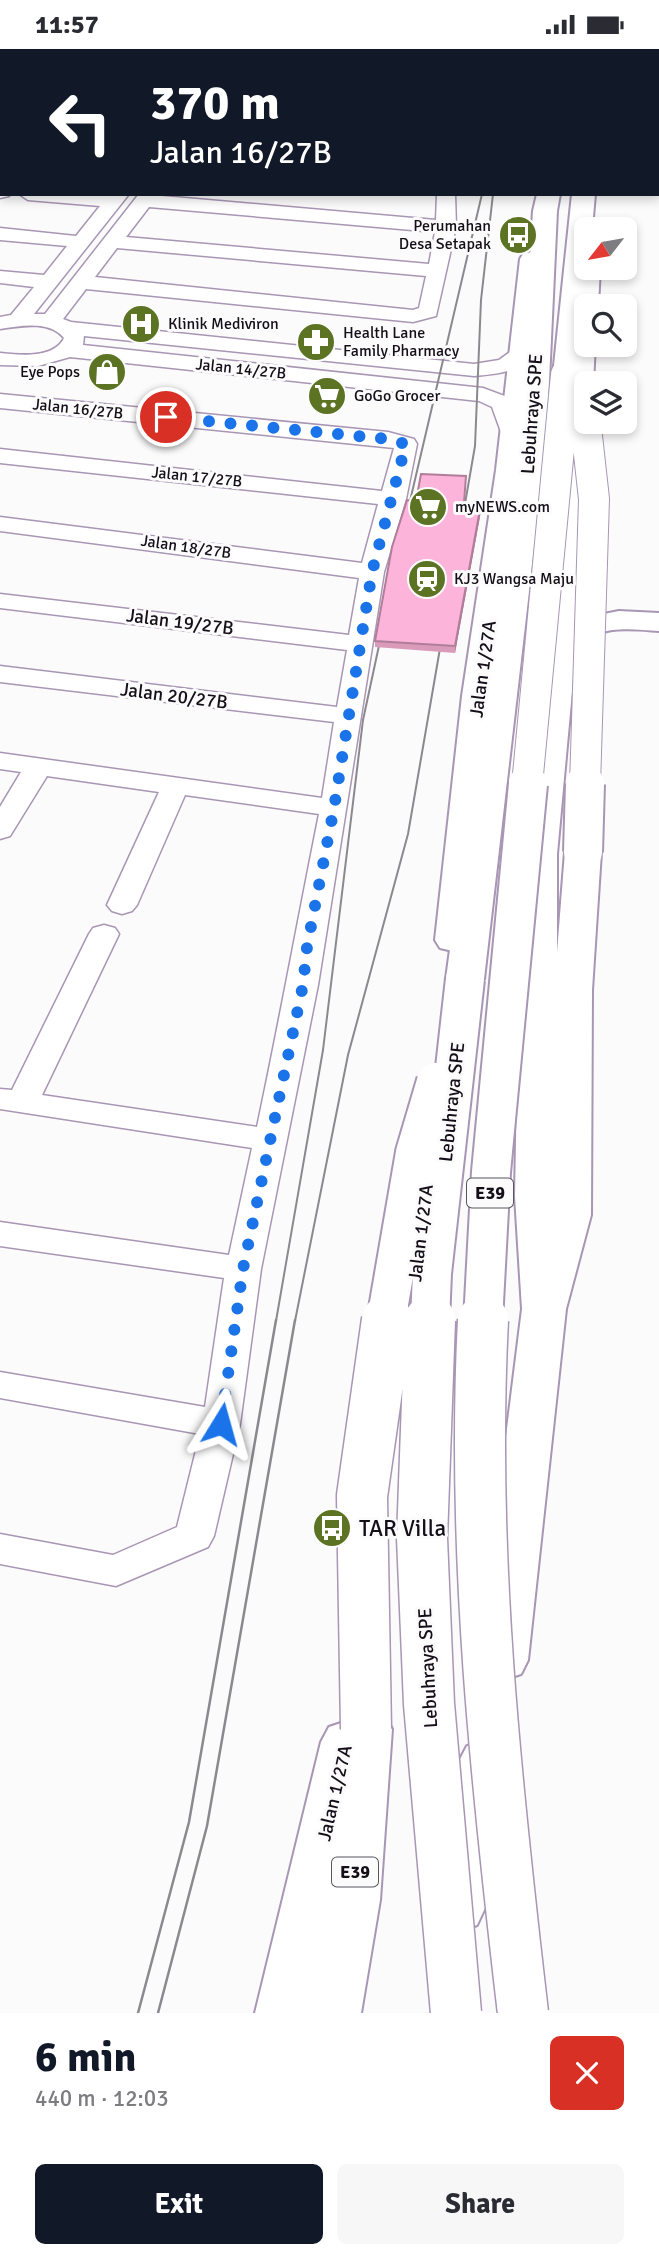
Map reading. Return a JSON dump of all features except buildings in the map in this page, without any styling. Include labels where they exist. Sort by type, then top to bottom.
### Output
[{"type":"main road","name":"Jalan 1/27A","points":[[283,2013],[349,1734],[396,1428],[424,1214],[478,696],[523,354],[538,196]]},
{"type":"main road","name":"Lebuhraya SPE","points":[[456,2013],[429,1704],[422,1538],[432,1273],[465,979],[532,445],[544,224],[549,196]]},
{"type":"main road","name":"Lebuhraya SPE","points":[[523,2013],[507,1877],[482,1560],[478,1425],[491,1171],[584,196]]},
{"type":"main road","points":[[593,217],[594,196]]},
{"type":"main road","points":[[544,1310],[536,1196],[539,855],[560,648],[587,280]]},
{"type":"main road","points":[[437,2013],[505,1653],[544,1310],[570,1215],[573,990],[583,852],[594,499],[586,427],[566,375]]},
{"type":"main road","points":[[564,575],[584,594],[600,600],[659,607]]},
{"type":"main road","points":[[560,648],[575,631],[588,625],[618,619],[659,622]]},
{"type":"main road","name":"E39","points":[[332,2013],[353,1900],[366,1729],[362,1496],[392,1282],[415,1153],[465,979]]},
{"type":"street","points":[[72,196],[117,198]]},
{"type":"street","points":[[81,282],[413,316],[429,311],[446,227],[446,196]]},
{"type":"street","points":[[9,322],[49,282],[117,198]]},
{"type":"street","points":[[0,359],[24,361],[48,358],[67,350],[75,338],[59,325],[81,282],[146,198],[446,227]]},
{"type":"street","points":[[0,234],[82,241]]},
{"type":"street","points":[[112,242],[438,271]]},
{"type":"street","points":[[0,277],[49,282]]},
{"type":"street","name":"Jalan 14/27B","points":[[9,322],[59,325],[474,370],[505,366],[523,354]]},
{"type":"street","name":"Jalan 14/27B","points":[[67,350],[482,395],[502,403],[513,439]]},
{"type":"street","points":[[0,392],[24,361]]},
{"type":"street","name":"Jalan 16/27B","points":[[0,401],[388,439],[406,444],[394,499]]},
{"type":"street","name":"Jalan 17/27B","points":[[0,456],[394,499]]},
{"type":"street","points":[[0,1549],[116,1571],[194,1536],[221,1424],[243,1269],[303,985],[307,947],[334,808],[372,572],[394,499]]},
{"type":"street","name":"Jalan 18/27B","points":[[0,524],[372,572]]},
{"type":"street","name":"Jalan 19/27B","points":[[0,601],[359,644]]},
{"type":"street","name":"Jalan 20/27B","points":[[0,674],[349,716]]},
{"type":"street","points":[[0,761],[334,808]]},
{"type":"street","points":[[0,829],[38,767]]},
{"type":"street","points":[[122,905],[176,785]]},
{"type":"street","points":[[104,934],[11,1101],[271,1140]]},
{"type":"street","points":[[0,1234],[243,1269]]},
{"type":"street","points":[[0,1385],[221,1424]]},
{"type":"tram line","points":[[406,518],[482,196]]},
{"type":"tram line","points":[[462,521],[475,446],[481,300],[493,196]]},
{"type":"tram line","points":[[276,1321],[323,1050],[363,720],[383,627]]},
{"type":"tram line","points":[[295,1321],[348,1055],[408,834],[443,631]]},
{"type":"tram line","points":[[138,2013],[189,1822],[276,1320]]},
{"type":"tram line","points":[[158,2013],[207,1826],[295,1320]]},
{"type":"place","name":"Perumahan Desa Setapak","points":[[518,235]]},
{"type":"place","name":"Klinik Mediviron","points":[[141,324]]},
{"type":"place","name":"Health Lane Family Pharmacy","points":[[316,342]]},
{"type":"place","name":"Eye Pops","points":[[107,372]]},
{"type":"place","name":"GoGo Grocer","points":[[327,396]]},
{"type":"place","name":"myNEWS.com","points":[[428,507]]},
{"type":"place","name":"KJ3 Wangsa Maju","points":[[427,579]]},
{"type":"place","name":"TAR Villa","points":[[332,1528]]},
{"type":"route","points":[[166,417],[388,439],[406,444],[394,499],[372,572],[334,808],[307,947],[303,985],[243,1269],[221,1424]]}]
